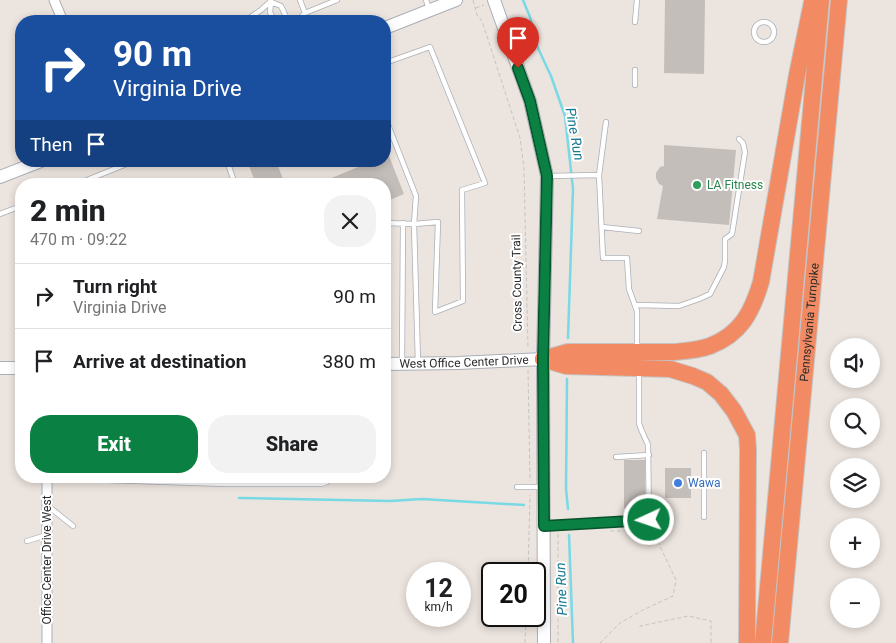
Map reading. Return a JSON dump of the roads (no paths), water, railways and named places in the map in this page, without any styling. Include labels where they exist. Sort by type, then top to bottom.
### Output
[{"type":"highway","points":[[535,359],[566,366],[638,360],[709,347],[736,330],[747,317],[756,301],[762,282],[797,75],[812,0]]},
{"type":"highway","name":"Pennsylvania Turnpike","points":[[763,643],[821,0]]},
{"type":"highway","name":"Pennsylvania Turnpike","points":[[780,643],[839,0]]},
{"type":"highway","points":[[638,360],[670,368],[706,382],[721,394],[734,411],[747,435],[747,643]]},
{"type":"main road","points":[[391,25],[428,5],[456,0]]},
{"type":"main road","points":[[494,0],[530,101],[547,176],[535,359],[537,487],[544,526],[544,643]]},
{"type":"main road","points":[[0,177],[26,167]]},
{"type":"main road","name":"West Office Center Drive","points":[[391,364],[535,359]]},
{"type":"main road","points":[[0,368],[15,368]]},
{"type":"street","points":[[54,0],[60,15]]},
{"type":"street","name":"Office Center Drive West","points":[[47,483],[47,643]]},
{"type":"lane","points":[[300,0],[305,13],[337,0]]},
{"type":"lane","points":[[635,22],[637,0]]},
{"type":"lane","points":[[254,15],[271,1]]},
{"type":"lane","points":[[271,1],[271,15]]},
{"type":"lane","points":[[271,1],[281,6],[285,15]]},
{"type":"lane","points":[[766,22],[772,26],[773,34],[769,40],[762,42],[756,37],[754,30],[758,24],[766,22]]},
{"type":"lane","points":[[391,61],[430,47],[485,183],[462,190],[463,301],[435,312],[438,222],[391,223]]},
{"type":"lane","points":[[635,70],[635,84]]},
{"type":"lane","points":[[606,122],[599,175],[603,258],[627,258],[629,289],[636,305],[638,423],[648,445],[649,520]]},
{"type":"lane","points":[[391,132],[416,196],[414,224],[418,364]]},
{"type":"lane","points":[[636,305],[679,306],[710,294],[724,268],[725,239],[732,234],[745,152],[743,143],[739,139]]},
{"type":"lane","points":[[92,178],[119,167]]},
{"type":"lane","points":[[547,176],[599,175]]},
{"type":"lane","points":[[0,214],[15,208]]},
{"type":"lane","points":[[402,364],[403,223]]},
{"type":"lane","points":[[602,227],[639,231]]},
{"type":"lane","points":[[704,453],[704,517]]},
{"type":"lane","points":[[616,457],[648,454]]},
{"type":"lane","points":[[196,483],[324,483]]},
{"type":"lane","points":[[517,487],[537,487]]},
{"type":"lane","points":[[47,506],[73,526]]},
{"type":"lane","points":[[544,526],[659,520]]},
{"type":"lane","points":[[28,541],[47,535]]},
{"type":"waterway","name":"Pine Run","points":[[523,0],[530,17],[537,46],[551,76],[565,116],[573,189],[568,338]]},
{"type":"waterway","name":"Pine Run","points":[[567,379],[566,489],[568,509]]},
{"type":"waterway","points":[[239,498],[390,501],[422,499],[524,505]]},
{"type":"waterway","name":"Pine Run","points":[[569,535],[573,643]]},
{"type":"place","name":"LA Fitness","points":[[697,185]]},
{"type":"place","name":"Wawa","points":[[678,483]]}]
